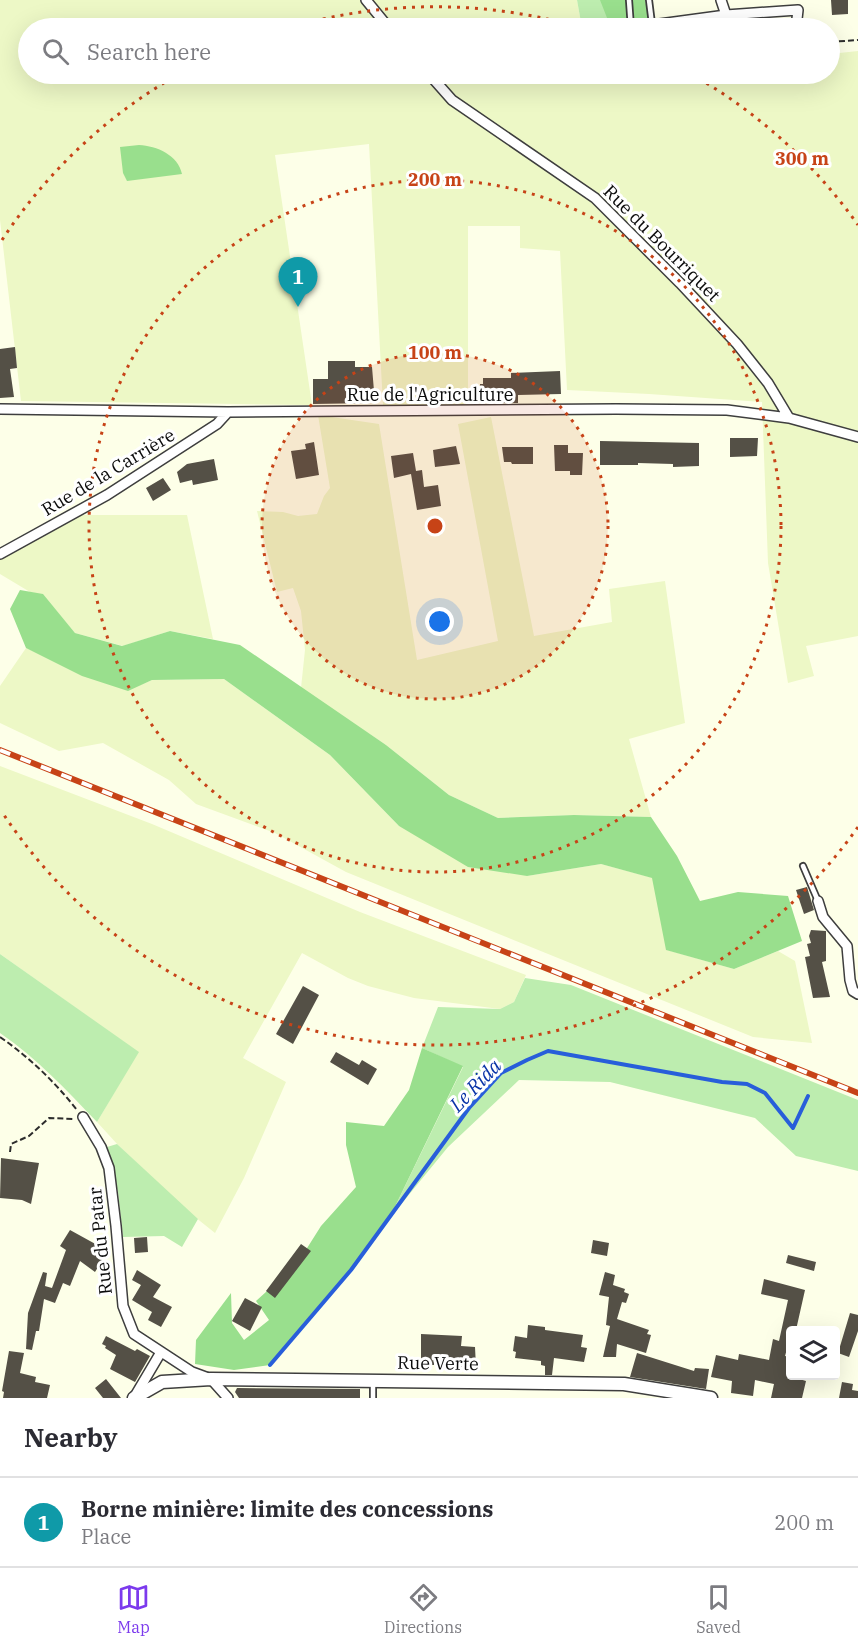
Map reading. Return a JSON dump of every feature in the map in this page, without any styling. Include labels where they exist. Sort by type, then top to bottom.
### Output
[{"type":"street","points":[[366,0],[381,18]]},
{"type":"street","points":[[721,0],[726,15]]},
{"type":"street","points":[[707,18],[798,10],[797,18]]},
{"type":"street","name":"Rue du Bourriquet","points":[[438,84],[452,100],[595,198],[680,282],[738,344],[773,390],[789,418]]},
{"type":"street","name":"Rue de l'Agriculture","points":[[0,409],[228,412],[616,409],[727,411],[789,418],[858,437]]},
{"type":"street","name":"Rue de la Carrière","points":[[0,554],[107,495],[217,424],[228,412]]},
{"type":"street","points":[[818,901],[823,916],[847,946],[850,980],[853,991],[858,994]]},
{"type":"street","name":"Rue du Patar","points":[[84,1119],[101,1147],[109,1168],[123,1306],[134,1334],[192,1372],[211,1379]]},
{"type":"street","points":[[134,1398],[161,1352]]},
{"type":"street","points":[[211,1379],[228,1398]]},
{"type":"street","name":"Rue Verte","points":[[134,1398],[162,1382],[211,1379],[624,1384],[711,1398]]},
{"type":"lane","points":[[629,0],[630,18]]},
{"type":"lane","points":[[649,0],[650,18]]},
{"type":"lane","points":[[803,866],[818,901]]},
{"type":"lane","points":[[373,1398],[374,1380]]},
{"type":"path","points":[[840,41],[858,40]]},
{"type":"path","points":[[0,1037],[37,1065],[60,1088],[84,1119]]},
{"type":"path","points":[[10,1152],[10,1144],[29,1136],[49,1118],[84,1119]]},
{"type":"green space","points":[[0,0],[577,0],[580,18],[18,18],[18,84],[840,84],[840,53],[858,51],[858,636],[806,646],[814,676],[788,683],[768,563],[762,402],[567,390],[560,251],[520,248],[520,226],[468,226],[468,405],[383,405],[369,144],[275,155],[312,405],[21,401],[0,220]]},
{"type":"green space","points":[[577,0],[620,0],[620,18],[580,18]]},
{"type":"green space","points":[[600,0],[645,0],[649,18],[607,18]]},
{"type":"green space","points":[[139,145],[153,147],[166,153],[180,167],[182,174],[127,181],[123,173],[120,147]]},
{"type":"green space","points":[[318,415],[379,424],[417,660],[498,641],[458,424],[491,417],[534,636],[612,622],[609,589],[665,581],[685,723],[629,739],[651,817],[574,815],[498,818],[449,795],[386,745],[301,688],[305,650],[301,611],[293,588],[277,592],[257,511],[283,512],[298,516],[317,514],[330,488]]},
{"type":"green space","points":[[80,515],[187,515],[213,639],[170,631],[123,646],[75,633],[43,595],[30,592],[0,574],[0,555]]},
{"type":"green space","points":[[20,590],[43,594],[75,633],[122,646],[170,631],[240,645],[386,745],[449,795],[498,818],[574,815],[651,817],[677,856],[700,901],[738,892],[788,896],[802,941],[734,969],[666,950],[652,878],[601,864],[527,876],[468,867],[399,826],[330,755],[224,679],[152,680],[128,691],[82,676],[26,648],[10,609]]},
{"type":"green space","points":[[26,648],[128,690],[152,680],[224,679],[330,755],[399,826],[527,876],[601,864],[653,878],[667,950],[734,969],[778,951],[795,961],[812,1043],[753,1037],[346,872],[275,833],[196,804],[169,780],[103,743],[59,751],[0,723],[0,686]]},
{"type":"green space","points":[[0,766],[152,824],[360,912],[526,975],[514,1002],[500,1009],[414,998],[368,986],[302,953],[243,1058],[286,1082],[244,1178],[215,1233],[190,1213],[97,1122],[138,1052],[0,954]]},
{"type":"green space","points":[[0,954],[139,1052],[97,1122],[39,1064],[0,1033]]},
{"type":"green space","points":[[525,978],[571,985],[858,1100],[858,1171],[796,1156],[755,1118],[610,1082],[519,1080],[448,1147],[389,1219],[463,1067],[422,1048],[438,1007],[500,1009],[514,1002]]},
{"type":"green space","points":[[422,1048],[463,1066],[389,1219],[330,1296],[270,1365],[234,1370],[195,1364],[196,1340],[231,1293],[232,1323],[244,1340],[269,1320],[256,1301],[297,1264],[321,1226],[356,1187],[346,1145],[346,1122],[384,1126],[409,1090]]},
{"type":"green space","points":[[117,1144],[198,1219],[182,1247],[164,1236],[123,1237],[118,1192],[107,1147]]},
{"type":"building","points":[[831,0],[848,0],[848,14],[832,15]]},
{"type":"building","points":[[15,347],[17,368],[10,369],[14,397],[0,398],[0,349]]},
{"type":"building","points":[[328,361],[355,361],[355,367],[372,367],[375,403],[313,404],[313,379],[328,379]]},
{"type":"building","points":[[560,371],[561,394],[518,395],[518,403],[480,403],[480,384],[483,384],[483,378],[511,378],[511,373]]},
{"type":"building","points":[[730,438],[758,438],[757,456],[730,457]]},
{"type":"building","points":[[600,441],[699,443],[699,466],[673,467],[673,464],[638,463],[638,465],[600,465]]},
{"type":"building","points":[[314,442],[319,475],[296,479],[291,451],[306,449],[305,444]]},
{"type":"building","points":[[554,445],[568,445],[568,453],[583,453],[582,475],[570,475],[570,471],[555,471]]},
{"type":"building","points":[[456,446],[460,464],[435,467],[433,450]]},
{"type":"building","points":[[502,447],[533,447],[533,464],[504,462]]},
{"type":"building","points":[[413,453],[416,471],[422,470],[424,487],[438,485],[441,506],[417,510],[411,474],[394,478],[391,456]]},
{"type":"building","points":[[214,459],[218,480],[193,485],[192,480],[180,483],[177,472],[187,464]]},
{"type":"building","points":[[163,478],[171,490],[153,501],[146,488]]},
{"type":"building","points":[[807,887],[814,910],[804,914],[796,890]]},
{"type":"building","points":[[811,930],[826,931],[826,961],[822,962],[830,997],[813,998],[805,957],[810,956],[807,944],[811,943],[809,936]]},
{"type":"building","points":[[303,986],[319,995],[293,1044],[276,1034]]},
{"type":"building","points":[[336,1052],[359,1065],[362,1060],[377,1069],[368,1085],[330,1062]]},
{"type":"building","points":[[1,1158],[39,1163],[31,1204],[22,1200],[0,1198]]},
{"type":"building","points":[[70,1230],[99,1246],[94,1254],[103,1259],[95,1272],[80,1261],[70,1286],[63,1283],[55,1303],[44,1299],[39,1331],[36,1331],[32,1350],[26,1349],[28,1313],[43,1272],[47,1273],[45,1286],[52,1288],[66,1250],[60,1246]]},
{"type":"building","points":[[147,1237],[148,1252],[135,1253],[134,1238]]},
{"type":"building","points":[[593,1240],[609,1243],[607,1256],[591,1253]]},
{"type":"building","points":[[301,1244],[311,1251],[275,1298],[266,1291]]},
{"type":"building","points":[[788,1255],[816,1262],[814,1271],[786,1263]]},
{"type":"building","points":[[137,1270],[161,1285],[153,1297],[172,1307],[161,1327],[148,1320],[152,1312],[132,1300],[141,1285],[132,1280]]},
{"type":"building","points":[[605,1272],[615,1275],[613,1285],[625,1289],[624,1292],[629,1294],[626,1303],[622,1302],[617,1319],[649,1330],[647,1334],[651,1335],[646,1353],[617,1344],[616,1357],[603,1357],[610,1326],[606,1325],[609,1297],[599,1295]]},
{"type":"building","points":[[764,1279],[805,1290],[797,1326],[786,1326],[785,1356],[786,1380],[806,1381],[802,1398],[771,1398],[774,1384],[755,1380],[753,1396],[731,1393],[732,1381],[711,1377],[716,1355],[738,1360],[739,1354],[769,1360],[773,1339],[779,1341],[788,1300],[761,1294]]},
{"type":"building","points":[[245,1298],[262,1307],[250,1331],[232,1321]]},
{"type":"building","points":[[850,1313],[858,1315],[858,1331],[849,1357],[840,1354]]},
{"type":"building","points":[[528,1325],[545,1327],[545,1330],[583,1335],[581,1347],[587,1348],[584,1362],[554,1358],[552,1375],[545,1375],[545,1366],[541,1365],[541,1361],[515,1358],[516,1352],[513,1351],[515,1336],[527,1338]]},
{"type":"building","points":[[421,1334],[462,1336],[461,1346],[475,1347],[476,1367],[461,1367],[461,1361],[434,1361],[434,1365],[421,1365]]},
{"type":"building","points":[[106,1336],[150,1356],[135,1382],[110,1369],[116,1355],[102,1344]]},
{"type":"building","points":[[9,1351],[24,1353],[20,1373],[36,1377],[35,1382],[50,1385],[47,1398],[3,1398],[4,1392],[2,1391]]},
{"type":"building","points":[[637,1353],[694,1371],[695,1368],[709,1369],[706,1389],[630,1377]]},
{"type":"building","points":[[106,1379],[121,1398],[103,1398],[95,1388]]},
{"type":"building","points":[[842,1382],[853,1384],[852,1390],[858,1391],[858,1398],[839,1398]]},
{"type":"building","points":[[237,1388],[360,1389],[360,1398],[239,1398],[235,1392]]},
{"type":"waterway","name":"Le Rida","points":[[270,1365],[351,1270],[469,1108],[501,1073],[548,1051],[722,1082],[747,1084],[765,1093],[793,1128],[808,1096]]},
{"type":"railway","points":[[0,750],[858,1093]]},
{"type":"place","name":"Borne minière: limite des concessions","points":[[298,307]]}]
